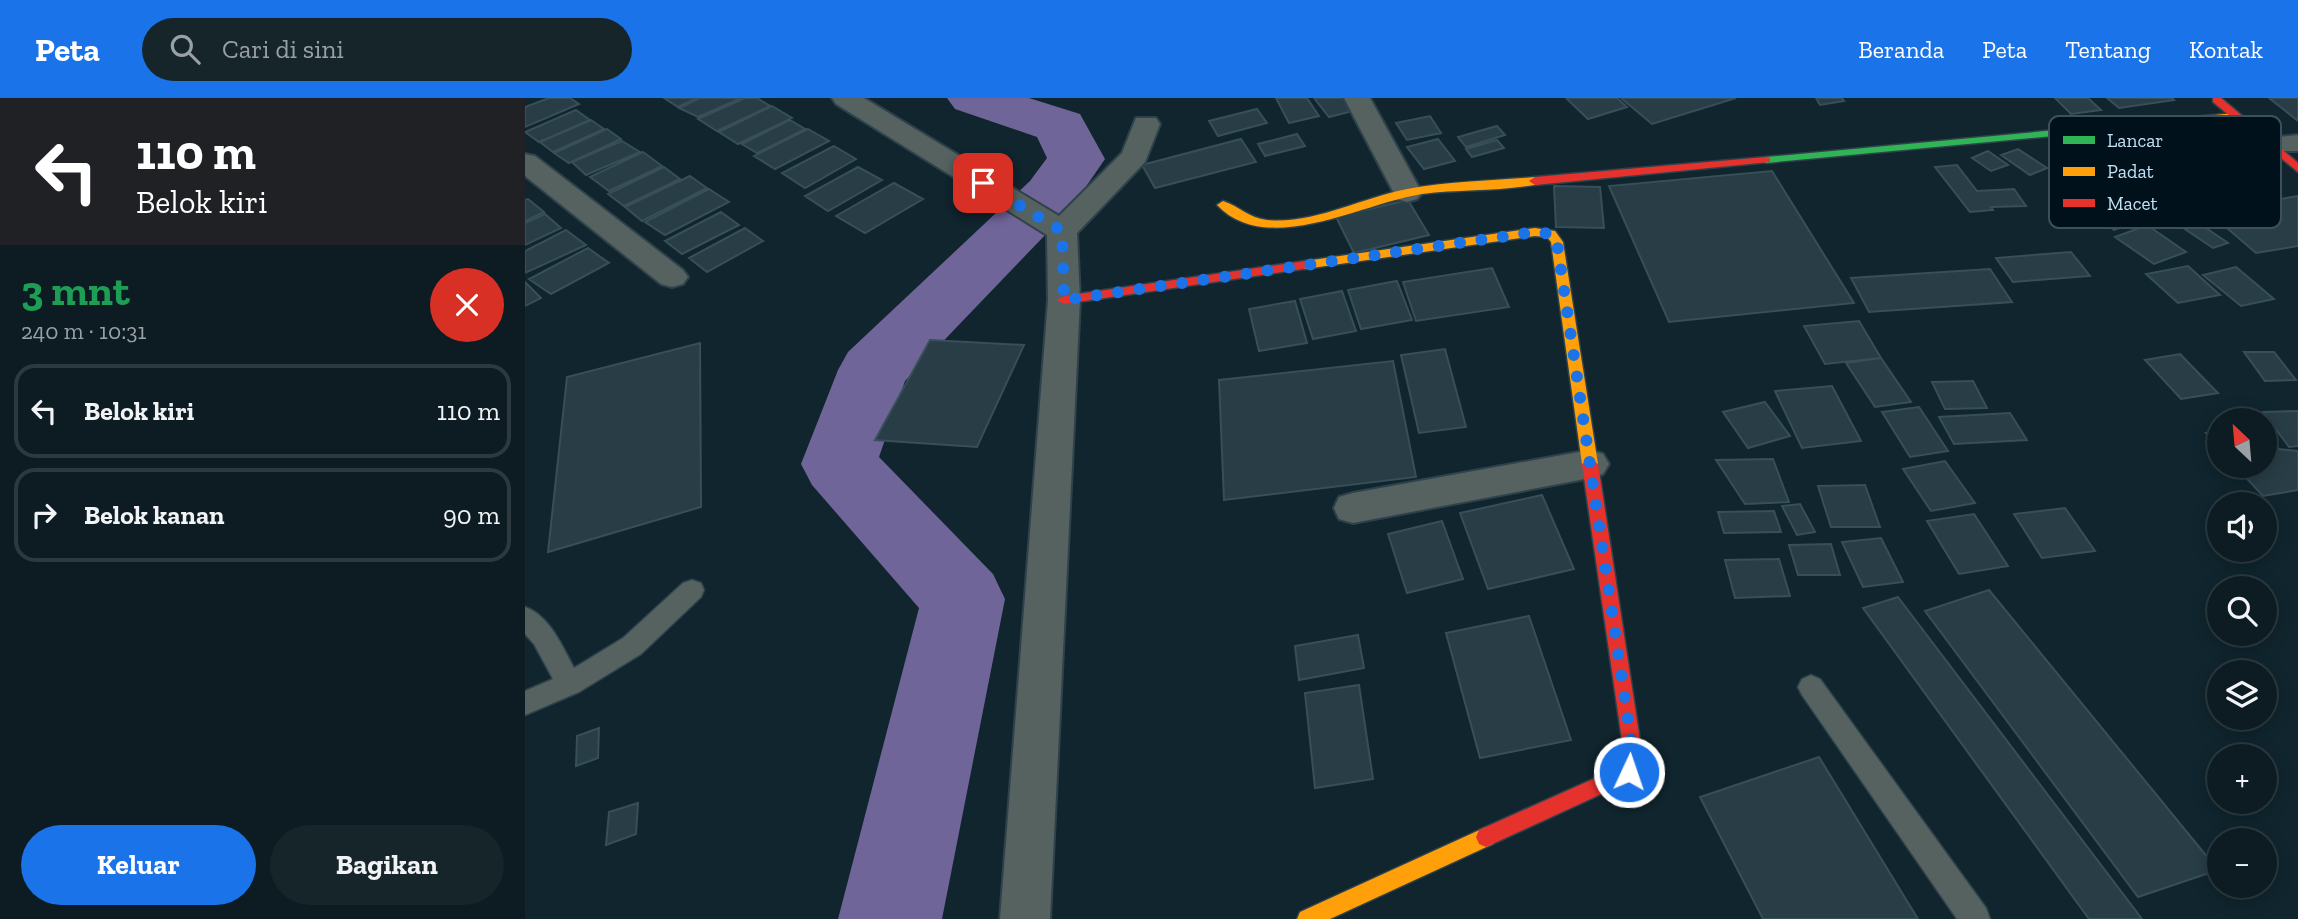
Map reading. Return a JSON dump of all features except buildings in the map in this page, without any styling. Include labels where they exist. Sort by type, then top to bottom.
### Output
[{"type":"street","points":[[845,98],[1056,227]]},
{"type":"street","points":[[1357,98],[1407,193]]},
{"type":"street","points":[[2214,98],[2235,116]]},
{"type":"street","points":[[1056,227],[1135,156],[1146,124]]},
{"type":"street","points":[[1223,205],[1239,218],[1252,223],[1283,224],[1407,193],[2049,133]]},
{"type":"street","points":[[2281,154],[2298,169]]},
{"type":"street","points":[[525,162],[672,277]]},
{"type":"street","points":[[1025,919],[1064,300],[1056,227]]},
{"type":"street","points":[[1064,300],[1535,232],[1551,234],[1557,243],[1632,747],[1629,772],[1307,919]]},
{"type":"street","points":[[1353,508],[1590,464]]},
{"type":"lane","points":[[525,703],[570,684],[632,646],[692,590]]},
{"type":"lane","points":[[525,618],[543,636],[570,684]]},
{"type":"lane","points":[[1811,687],[1975,919]]},
{"type":"waterway","points":[[890,919],[963,599],[839,464],[873,370],[1051,194],[1076,159],[1060,126],[974,98]]},
{"type":"traffic: fast","points":[[1766,160],[2049,134]]},
{"type":"traffic: slow","points":[[1223,205],[1243,218],[1265,224],[1288,224],[1313,220],[1407,193],[1535,181]]},
{"type":"traffic: slow","points":[[1305,265],[1535,232],[1551,234],[1557,242],[1590,464]]},
{"type":"traffic: slow","points":[[1307,919],[1486,837]]},
{"type":"traffic: jam","points":[[2217,100],[2236,116]]},
{"type":"traffic: jam","points":[[2281,155],[2298,169]]},
{"type":"traffic: jam","points":[[1535,181],[1766,160]]},
{"type":"traffic: jam","points":[[1064,300],[1305,265]]},
{"type":"traffic: jam","points":[[1486,837],[1629,772],[1632,747],[1590,464]]},
{"type":"route","points":[[983,183],[1062,231],[1064,300],[1535,232],[1551,234],[1557,243],[1632,747],[1633,759],[1629,772]]}]
